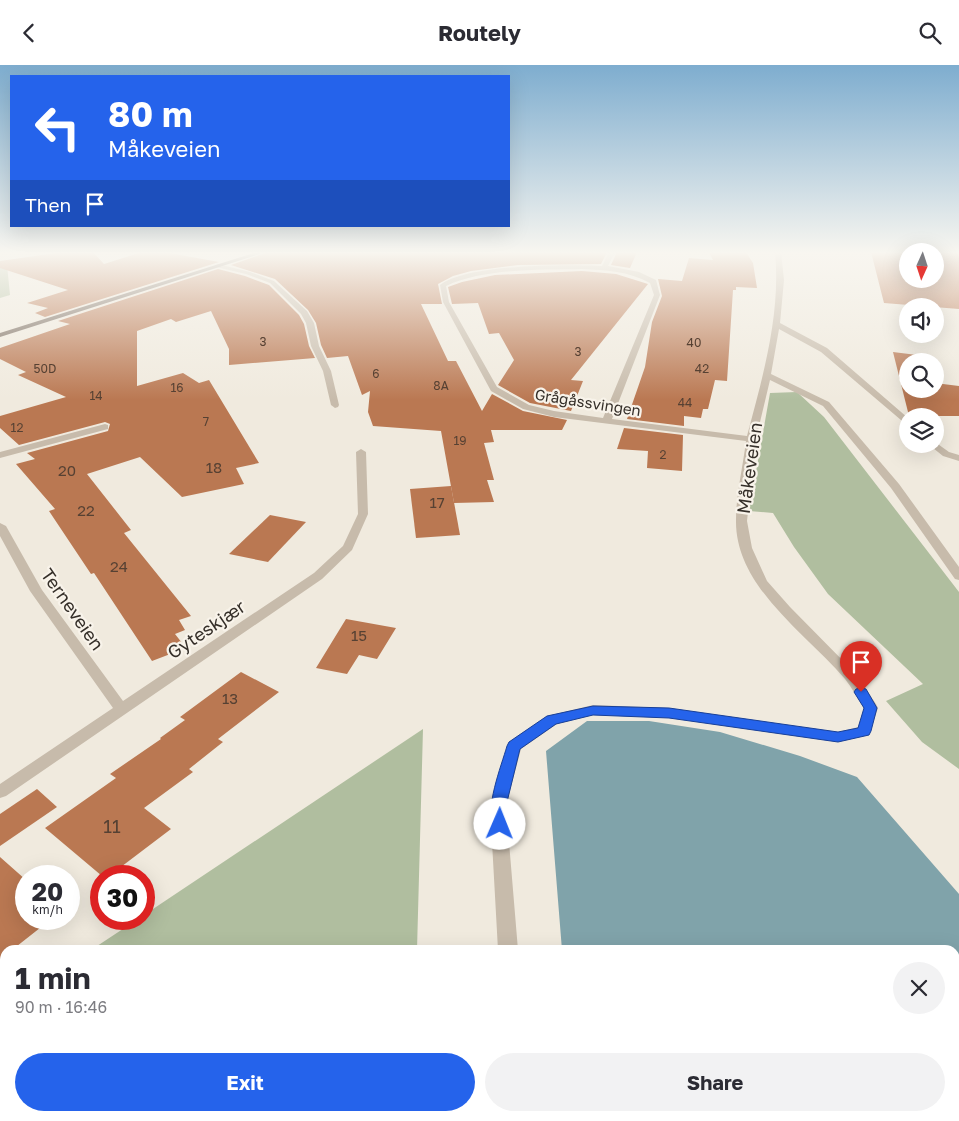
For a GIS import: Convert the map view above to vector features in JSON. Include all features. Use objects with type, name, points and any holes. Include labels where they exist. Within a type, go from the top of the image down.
[{"type":"main road","points":[[0,335],[107,301]]},
{"type":"street","points":[[292,301],[304,313],[310,323],[314,346],[327,371],[335,405]]},
{"type":"street","name":"Grågåssvingen","points":[[446,301],[494,389],[526,407],[554,414],[751,439]]},
{"type":"street","points":[[607,420],[653,301]]},
{"type":"street","name":"Måkeveien","points":[[508,945],[498,806],[514,746],[552,720],[593,710],[660,713],[838,737],[864,731],[871,708],[851,677],[785,610],[761,582],[746,548],[741,521],[751,439],[767,375],[779,301]]},
{"type":"street","points":[[776,324],[824,351],[855,375],[899,415]]},
{"type":"street","points":[[767,375],[810,394],[833,411],[895,486],[959,576]]},
{"type":"street","points":[[0,455],[106,427]]},
{"type":"street","points":[[944,452],[959,458]]},
{"type":"street","name":"Gyteskjær","points":[[0,792],[318,576],[348,548],[363,514],[361,453]]},
{"type":"street","name":"Terneveien","points":[[0,526],[36,591],[121,709]]},
{"type":"green space","points":[[797,392],[824,417],[959,592],[959,769],[922,742],[886,701],[923,684],[828,594],[794,547],[773,513],[749,511],[770,393]]},
{"type":"green space","points":[[423,729],[417,945],[99,945],[121,930],[155,930],[155,908]]},
{"type":"water","points":[[587,721],[649,721],[720,732],[800,756],[857,777],[959,894],[959,945],[562,945],[546,751]]},
{"type":"building","points":[[32,301],[95,301],[45,317],[35,313],[48,308],[27,303]]},
{"type":"building","points":[[119,301],[285,301],[299,315],[304,324],[309,346],[315,358],[229,365],[229,349],[211,311],[176,322],[171,319],[137,331],[137,386],[183,373],[199,383],[209,380],[259,463],[236,468],[244,484],[182,497],[140,457],[87,474],[131,530],[124,533],[191,616],[179,620],[185,630],[175,634],[186,648],[152,661],[94,573],[91,574],[49,511],[55,509],[16,464],[35,459],[27,453],[108,431],[110,424],[105,422],[19,445],[0,428],[0,416],[66,397],[18,375],[26,372],[0,359],[0,348],[70,324],[58,321]]},
{"type":"building","points":[[299,301],[441,301],[442,304],[421,304],[448,361],[456,361],[482,411],[492,394],[523,411],[567,420],[562,430],[491,430],[494,442],[484,443],[494,480],[487,480],[494,502],[454,503],[441,431],[373,426],[368,412],[370,391],[362,395],[348,356],[327,358],[321,345],[316,323],[308,310]]},
{"type":"building","points":[[451,301],[634,301],[571,380],[583,381],[571,411],[530,403],[498,385],[514,360],[499,333],[489,334],[478,303],[452,304]]},
{"type":"building","points":[[660,301],[732,301],[727,381],[715,380],[708,409],[703,409],[701,418],[684,416],[684,426],[627,419],[645,367],[652,322]]},
{"type":"building","points":[[884,301],[899,301],[899,304],[884,303]]},
{"type":"building","points":[[944,301],[959,301],[959,309],[944,308]]},
{"type":"building","points":[[893,352],[901,353],[899,353],[899,376]]},
{"type":"building","points":[[944,384],[959,386],[959,416],[944,416],[944,408],[907,408],[904,398],[944,398]]},
{"type":"building","points":[[624,428],[683,435],[682,471],[647,468],[648,451],[617,449]]},
{"type":"building","points":[[451,486],[460,535],[416,538],[410,489]]},
{"type":"building","points":[[270,515],[306,522],[268,562],[229,554]]},
{"type":"building","points":[[346,619],[396,628],[377,659],[359,655],[347,674],[316,668]]},
{"type":"building","points":[[241,672],[279,692],[218,739],[223,742],[189,769],[193,772],[144,808],[171,829],[124,865],[90,866],[45,828],[116,778],[110,774],[185,720],[180,717]]},
{"type":"building","points":[[37,789],[57,807],[0,846],[0,814]]},
{"type":"building","points":[[0,857],[15,870],[15,930],[37,930],[18,945],[0,945]]},
{"type":"route","points":[[500,824],[498,806],[514,746],[552,720],[593,710],[669,713],[838,737],[864,731],[871,708],[861,692]]}]
